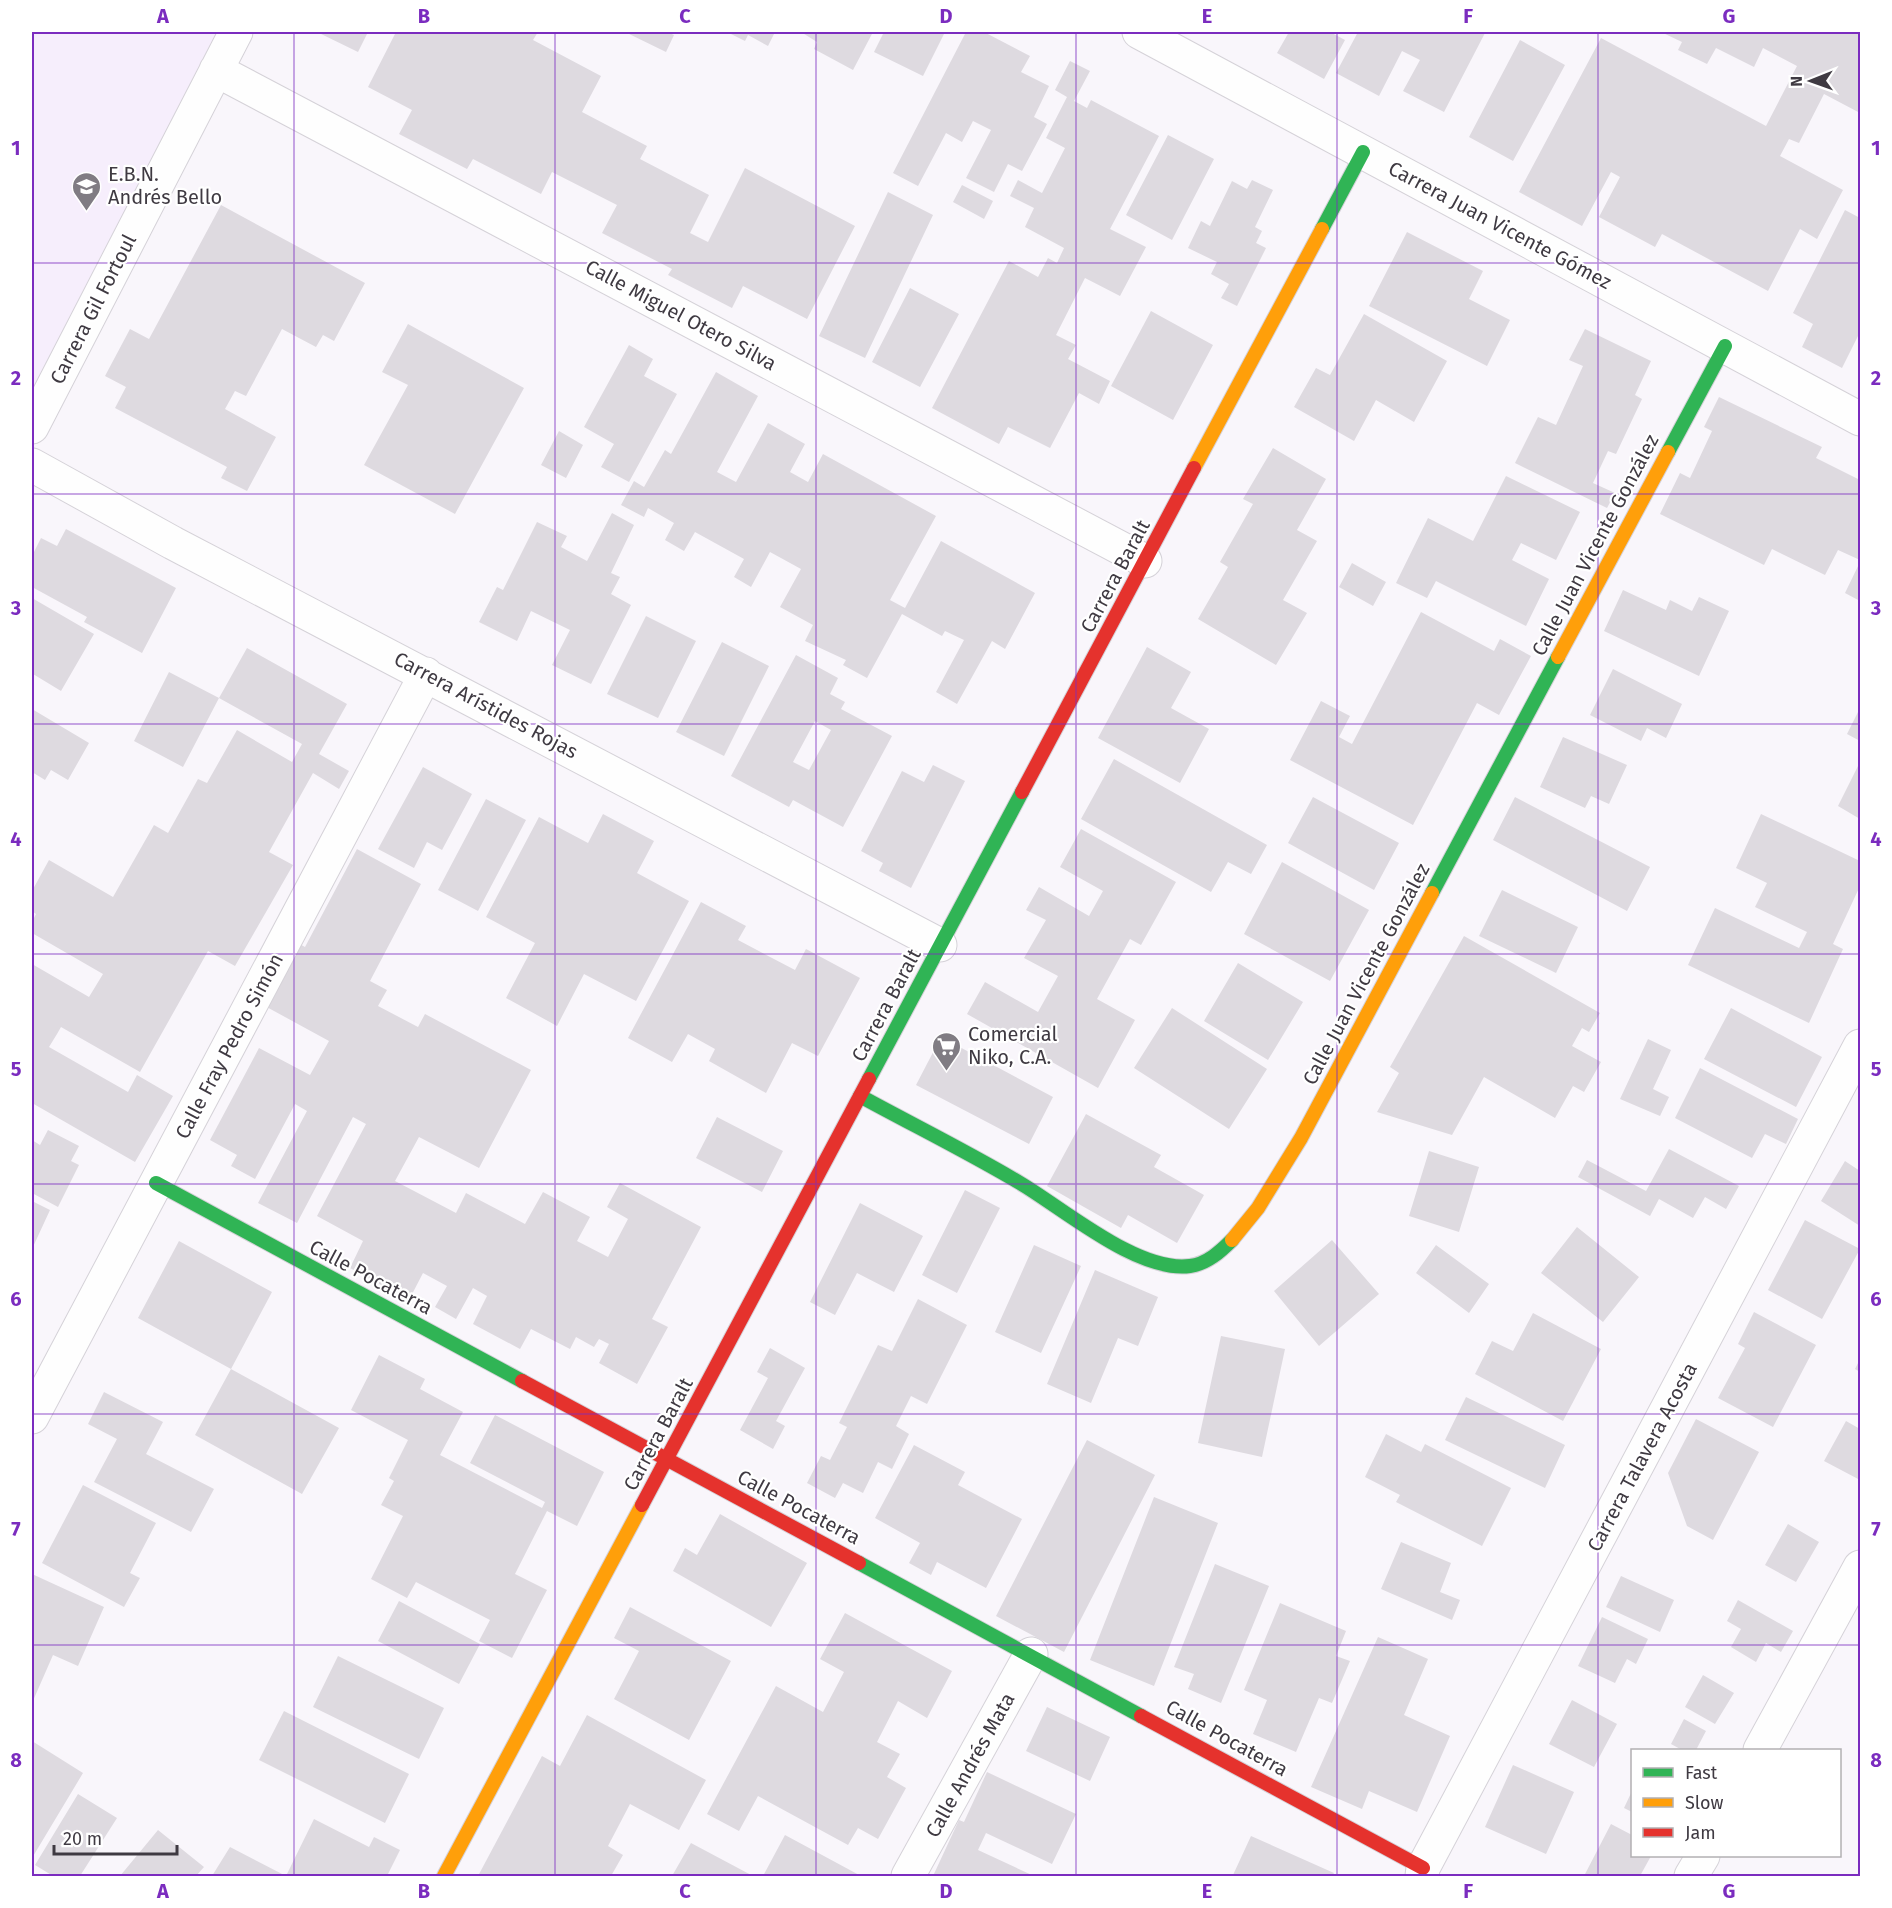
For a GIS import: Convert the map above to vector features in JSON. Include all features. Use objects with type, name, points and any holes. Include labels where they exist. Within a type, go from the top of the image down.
[{"type":"street","name":"Carrera Gil Fortoul","points":[[32,427],[236,32]]},
{"type":"street","name":"Carrera Juan Vicente Gómez","points":[[1139,32],[1860,419]]},
{"type":"street","name":"Calle Miguel Otero Silva","points":[[216,70],[1145,561]]},
{"type":"street","name":"Carrera Baralt","points":[[444,1876],[1363,152]]},
{"type":"street","name":"Calle Juan Vicente González","points":[[860,1096],[1020,1183],[1126,1251],[1152,1261],[1190,1266],[1220,1252],[1258,1208],[1301,1138],[1725,345]]},
{"type":"street","name":"Carrera Arístides Rojas","points":[[32,465],[173,543],[940,945]]},
{"type":"street","name":"Calle Fray Pedro Simón","points":[[32,1417],[426,674]]},
{"type":"street","name":"Carrera Talavera Acosta","points":[[1423,1872],[1860,1046]]},
{"type":"street","name":"Calle Pocaterra","points":[[156,1183],[1031,1654],[1423,1872]]},
{"type":"street","points":[[1761,1749],[1860,1567]]},
{"type":"street","name":"Calle Andrés Mata","points":[[908,1876],[1031,1654]]},
{"type":"street","points":[[1691,1876],[1702,1857]]},
{"type":"shaded area","name":"E.B.N. Andrés Bello","points":[[32,32],[236,32],[32,427]]},
{"type":"building","points":[[317,32],[368,32],[358,52]]},
{"type":"building","points":[[396,32],[538,32],[533,40],[601,76],[582,112],[647,146],[640,159],[709,195],[690,233],[708,242],[745,168],[855,226],[807,319],[743,286],[732,308],[668,275],[672,269],[602,233],[617,205],[552,172],[541,194],[473,159],[467,169],[399,134],[412,110],[368,87]]},
{"type":"building","points":[[625,32],[667,32],[674,35],[666,52]]},
{"type":"building","points":[[727,32],[775,32],[768,46],[748,35],[745,41]]},
{"type":"building","points":[[801,32],[873,32],[853,70],[814,49],[817,42]]},
{"type":"building","points":[[884,32],[945,32],[923,76],[874,52]]},
{"type":"building","points":[[966,32],[984,32],[1030,56],[1021,72],[1049,86],[1034,117],[1047,124],[1022,171],[1008,164],[994,192],[966,178],[991,130],[973,121],[962,142],[946,133],[918,186],[893,173]]},
{"type":"building","points":[[1289,32],[1330,32],[1345,40],[1324,79],[1277,53]]},
{"type":"building","points":[[1358,32],[1485,33],[1444,112],[1403,91],[1420,60],[1402,51],[1379,96],[1336,73]]},
{"type":"building","points":[[1661,32],[1860,32],[1860,113],[1824,94],[1799,143],[1789,139],[1780,156],[1843,190],[1817,239],[1800,229],[1768,291],[1662,234],[1655,247],[1599,217],[1620,177],[1611,172],[1582,226],[1519,192],[1601,38],[1766,126],[1797,66],[1763,48],[1754,67],[1716,48],[1707,64],[1678,50],[1682,42]]},
{"type":"building","points":[[1520,40],[1565,65],[1513,161],[1469,137]]},
{"type":"building","points":[[1070,61],[1090,71],[1074,101],[1087,108],[1091,100],[1159,136],[1110,229],[1146,247],[1120,296],[1085,278],[1056,335],[1076,345],[1068,359],[1110,381],[1099,404],[1079,393],[1050,448],[1008,427],[999,444],[932,408],[1009,261],[1038,277],[1048,258],[1057,263],[1064,248],[1025,227],[1034,208],[1010,196],[1018,180],[1042,193],[1065,148],[1046,138],[1067,97],[1055,90]]},
{"type":"building","points":[[1168,135],[1214,159],[1172,240],[1126,215]]},
{"type":"building","points":[[1252,180],[1273,190],[1255,227],[1262,231],[1256,243],[1266,248],[1237,306],[1221,298],[1229,284],[1211,274],[1217,262],[1188,248],[1201,221],[1210,226],[1232,181],[1247,189]]},
{"type":"building","points":[[962,185],[993,201],[984,219],[953,202]]},
{"type":"building","points":[[888,192],[933,215],[865,358],[819,336]]},
{"type":"building","points":[[221,205],[365,283],[334,341],[323,335],[316,347],[282,329],[246,396],[235,391],[225,409],[276,437],[247,491],[221,478],[227,467],[115,408],[126,387],[105,376],[130,329],[149,339]]},
{"type":"building","points":[[1845,210],[1860,218],[1860,332],[1842,368],[1802,347],[1813,324],[1793,313]]},
{"type":"building","points":[[1407,232],[1483,271],[1469,299],[1510,320],[1487,366],[1369,306]]},
{"type":"building","points":[[910,288],[959,314],[920,387],[872,362]]},
{"type":"building","points":[[1151,311],[1213,345],[1173,420],[1111,386]]},
{"type":"building","points":[[1364,314],[1447,361],[1414,422],[1376,400],[1354,441],[1294,407],[1316,368],[1330,375]]},
{"type":"building","points":[[408,324],[524,388],[455,514],[364,465],[408,385],[382,372]]},
{"type":"building","points":[[1585,329],[1651,361],[1635,395],[1642,399],[1616,454],[1608,451],[1593,483],[1615,493],[1607,508],[1515,463],[1538,417],[1556,425],[1583,366],[1569,360]]},
{"type":"building","points":[[629,345],[653,359],[644,376],[677,394],[629,482],[601,467],[614,444],[584,427]]},
{"type":"building","points":[[716,372],[758,396],[717,472],[736,482],[768,423],[805,444],[790,472],[808,482],[823,454],[936,516],[890,600],[905,608],[941,541],[1035,593],[1005,649],[992,641],[957,704],[936,692],[964,640],[945,631],[942,636],[902,614],[867,678],[843,665],[846,660],[805,641],[813,625],[780,607],[801,569],[770,552],[751,587],[734,577],[744,559],[695,532],[684,551],[665,540],[674,523],[648,508],[644,517],[621,505],[634,481],[644,487],[665,450],[671,454]]},
{"type":"building","points":[[1719,397],[1822,447],[1816,458],[1860,480],[1860,560],[1838,550],[1825,575],[1772,549],[1764,565],[1660,514],[1680,473],[1690,478],[1712,431],[1704,427]]},
{"type":"building","points":[[559,431],[583,445],[566,478],[541,465]]},
{"type":"building","points":[[1273,448],[1326,479],[1297,530],[1317,541],[1283,600],[1307,613],[1276,665],[1198,619],[1228,567],[1220,562],[1253,504],[1243,499]]},
{"type":"building","points":[[1506,476],[1580,512],[1556,560],[1521,543],[1512,560],[1549,579],[1526,626],[1436,581],[1427,598],[1396,583],[1428,518],[1473,541]]},
{"type":"building","points":[[612,513],[634,525],[611,573],[620,577],[611,594],[631,605],[591,684],[552,665],[570,630],[531,611],[517,641],[479,622],[497,587],[503,590],[537,522],[567,536],[561,547],[587,561]]},
{"type":"building","points":[[66,529],[176,588],[142,653],[84,622],[87,617],[32,587],[32,556],[41,538],[57,546]]},
{"type":"building","points":[[1860,562],[1860,601],[1845,593]]},
{"type":"building","points":[[1352,563],[1386,582],[1373,606],[1339,587]]},
{"type":"building","points":[[1623,590],[1666,610],[1670,600],[1692,611],[1699,597],[1729,611],[1699,676],[1604,631]]},
{"type":"building","points":[[32,598],[94,634],[61,691],[33,674],[32,677]]},
{"type":"building","points":[[1421,612],[1494,651],[1500,639],[1531,656],[1499,715],[1477,703],[1413,825],[1290,760],[1321,701],[1350,716],[1339,737],[1352,744]]},
{"type":"building","points":[[646,616],[696,641],[658,718],[607,694]]},
{"type":"building","points":[[722,642],[769,666],[724,756],[676,732]]},
{"type":"building","points":[[1147,647],[1191,672],[1171,708],[1209,729],[1180,783],[1098,738]]},
{"type":"building","points":[[247,648],[347,704],[319,754],[349,771],[339,789],[313,773],[269,852],[293,865],[235,966],[208,951],[140,1072],[61,1027],[49,1047],[128,1092],[137,1075],[173,1096],[135,1162],[32,1103],[32,964],[89,997],[103,974],[32,933],[32,922],[36,914],[32,911],[32,891],[49,860],[113,897],[154,825],[168,833],[198,779],[207,783],[237,730],[292,762],[302,744],[219,698]]},
{"type":"building","points":[[796,655],[838,678],[830,694],[845,702],[841,709],[892,736],[843,827],[793,800],[789,807],[731,776]],"holes":[[[815,721],[831,730],[809,770],[793,762]]]},
{"type":"building","points":[[1613,669],[1682,704],[1666,738],[1647,728],[1641,741],[1590,715]]},
{"type":"building","points":[[169,672],[219,698],[183,767],[134,741]]},
{"type":"building","points":[[1860,708],[1860,741],[1847,734]]},
{"type":"building","points":[[32,709],[89,743],[68,780],[51,770],[45,780],[32,772]]},
{"type":"building","points":[[1563,737],[1627,765],[1609,804],[1591,796],[1585,808],[1540,787]]},
{"type":"building","points":[[1114,759],[1267,845],[1251,874],[1228,862],[1211,892],[1081,819]]},
{"type":"building","points":[[1860,762],[1860,819],[1838,806]]},
{"type":"building","points":[[933,765],[965,781],[911,888],[879,871],[883,863],[861,851],[902,771],[924,782]]},
{"type":"building","points":[[423,767],[472,794],[442,850],[427,842],[414,868],[378,849]]},
{"type":"building","points":[[1313,797],[1399,843],[1374,890],[1288,843]]},
{"type":"building","points":[[1515,797],[1650,867],[1627,911],[1493,840]]},
{"type":"building","points":[[486,799],[526,820],[478,911],[438,890]]},
{"type":"building","points":[[603,814],[654,841],[637,873],[689,901],[636,1001],[584,974],[557,1026],[506,998],[535,943],[486,917],[539,817],[588,843]]},
{"type":"building","points":[[1761,814],[1860,861],[1860,886],[1833,944],[1843,949],[1809,1023],[1688,965],[1715,908],[1799,948],[1807,932],[1755,907],[1767,883],[1736,868]]},
{"type":"building","points":[[1081,829],[1176,882],[1141,945],[1130,939],[1097,999],[1135,1020],[1098,1088],[967,1014],[985,982],[1038,1012],[1058,976],[1024,958],[1046,920],[1026,910],[1039,887],[1089,916],[1103,891],[1060,867]]},
{"type":"building","points":[[357,849],[421,884],[370,981],[387,990],[378,1006],[418,1027],[425,1014],[531,1070],[479,1168],[419,1137],[395,1181],[456,1213],[466,1193],[525,1224],[543,1192],[590,1217],[577,1241],[608,1257],[628,1219],[607,1207],[620,1183],[701,1227],[652,1319],[668,1327],[637,1384],[599,1363],[609,1344],[599,1339],[594,1347],[576,1337],[570,1349],[531,1329],[520,1349],[473,1324],[487,1296],[473,1288],[456,1319],[435,1307],[447,1286],[423,1273],[409,1300],[350,1268],[363,1241],[317,1216],[366,1124],[353,1117],[297,1223],[258,1203],[307,1111],[295,1104],[255,1179],[231,1166],[237,1155],[210,1140],[259,1048],[310,1075],[329,1041],[263,1005],[296,942],[305,947]]},
{"type":"building","points":[[1282,862],[1369,910],[1330,981],[1244,934]]},
{"type":"building","points":[[1502,890],[1578,927],[1556,973],[1479,936]]},
{"type":"building","points":[[701,902],[746,926],[738,940],[795,970],[806,949],[860,978],[818,1056],[792,1043],[766,1093],[709,1061],[715,1049],[688,1034],[672,1062],[628,1038]]},
{"type":"building","points":[[1464,936],[1600,1013],[1589,1032],[1582,1028],[1572,1046],[1601,1062],[1584,1092],[1573,1086],[1555,1118],[1484,1077],[1452,1135],[1377,1112],[1399,1073],[1390,1067]]},
{"type":"building","points":[[1238,963],[1303,1002],[1268,1060],[1204,1021]]},
{"type":"building","points":[[1172,1008],[1267,1069],[1229,1129],[1134,1068]]},
{"type":"building","points":[[1731,1008],[1822,1057],[1796,1107],[1704,1059]]},
{"type":"building","points":[[941,1037],[1053,1097],[1029,1144],[916,1085]]},
{"type":"building","points":[[1648,1039],[1671,1050],[1653,1089],[1669,1097],[1660,1116],[1620,1099]]},
{"type":"building","points":[[1700,1068],[1798,1119],[1786,1144],[1765,1134],[1752,1158],[1675,1118]]},
{"type":"building","points":[[1086,1114],[1161,1155],[1154,1167],[1204,1195],[1177,1243],[1128,1215],[1121,1228],[1047,1186]]},
{"type":"building","points":[[717,1117],[783,1151],[762,1192],[696,1158]]},
{"type":"building","points":[[48,1130],[79,1146],[71,1161],[79,1165],[58,1207],[32,1193],[32,1140],[40,1145]]},
{"type":"building","points":[[1669,1149],[1739,1186],[1726,1209],[1705,1197],[1693,1218],[1659,1199],[1650,1216],[1578,1177],[1587,1160],[1646,1191]]},
{"type":"building","points":[[1429,1151],[1479,1167],[1459,1232],[1409,1216]]},
{"type":"building","points":[[1845,1161],[1860,1171],[1860,1226],[1821,1201]]},
{"type":"building","points":[[965,1190],[1000,1208],[957,1293],[922,1275]]},
{"type":"building","points":[[32,1201],[50,1210],[32,1249]]},
{"type":"building","points":[[860,1203],[923,1236],[894,1292],[857,1273],[835,1315],[810,1302]]},
{"type":"building","points":[[1805,1220],[1860,1249],[1822,1319],[1768,1290]]},
{"type":"building","points":[[1577,1227],[1639,1277],[1603,1322],[1541,1273]]},
{"type":"building","points":[[1332,1240],[1379,1294],[1319,1346],[1274,1291]]},
{"type":"building","points":[[179,1241],[272,1292],[231,1369],[138,1318]]},
{"type":"building","points":[[1034,1245],[1081,1266],[1041,1353],[995,1332]]},
{"type":"building","points":[[1436,1245],[1489,1284],[1469,1313],[1416,1273]]},
{"type":"building","points":[[1095,1270],[1158,1297],[1138,1346],[1118,1338],[1091,1403],[1047,1384]]},
{"type":"building","points":[[918,1299],[967,1325],[927,1404],[911,1396],[896,1426],[909,1434],[892,1469],[878,1462],[863,1493],[843,1483],[835,1498],[807,1483],[821,1456],[830,1460],[847,1427],[839,1423],[878,1345],[892,1351]]},
{"type":"building","points":[[1754,1312],[1816,1345],[1773,1427],[1718,1398],[1745,1348],[1738,1344]]},
{"type":"building","points":[[1533,1313],[1601,1349],[1563,1421],[1475,1374],[1492,1341],[1513,1351]]},
{"type":"building","points":[[1221,1336],[1285,1349],[1262,1457],[1198,1443]]},
{"type":"building","points":[[770,1348],[805,1368],[776,1421],[785,1426],[773,1449],[740,1430],[768,1378],[757,1372]]},
{"type":"building","points":[[379,1355],[425,1379],[420,1389],[463,1412],[440,1455],[542,1508],[545,1502],[470,1463],[495,1415],[604,1472],[577,1526],[547,1511],[515,1574],[547,1590],[512,1658],[479,1641],[490,1620],[416,1582],[407,1598],[371,1579],[403,1516],[381,1505],[394,1481],[389,1478],[408,1440],[351,1410]]},
{"type":"building","points":[[1860,1359],[1860,1372],[1855,1369]]},
{"type":"building","points":[[231,1369],[339,1428],[302,1494],[195,1435]]},
{"type":"building","points":[[104,1392],[163,1422],[146,1454],[214,1489],[191,1532],[94,1482],[117,1439],[88,1424]]},
{"type":"building","points":[[1466,1397],[1565,1445],[1545,1488],[1445,1440]]},
{"type":"building","points":[[1696,1419],[1759,1452],[1713,1540],[1687,1526],[1668,1473]]},
{"type":"building","points":[[1846,1421],[1860,1429],[1860,1480],[1824,1461]]},
{"type":"building","points":[[1386,1434],[1421,1452],[1425,1444],[1511,1488],[1482,1546],[1396,1502],[1400,1495],[1365,1477]]},
{"type":"building","points":[[1087,1440],[1155,1475],[1064,1652],[996,1616]]},
{"type":"building","points":[[914,1445],[965,1472],[958,1485],[1022,1519],[986,1588],[937,1562],[931,1575],[909,1563],[920,1543],[875,1518]]},
{"type":"building","points":[[83,1485],[156,1523],[130,1573],[140,1578],[124,1607],[42,1563]]},
{"type":"building","points":[[1154,1497],[1218,1523],[1154,1686],[1090,1660]]},
{"type":"building","points":[[720,1514],[807,1563],[771,1627],[673,1571],[685,1548],[697,1555]]},
{"type":"building","points":[[1788,1524],[1819,1542],[1796,1582],[1765,1565]]},
{"type":"building","points":[[1401,1542],[1451,1563],[1440,1592],[1460,1600],[1452,1620],[1381,1589]]},
{"type":"building","points":[[1215,1564],[1269,1586],[1221,1703],[1188,1689],[1194,1674],[1174,1667]]},
{"type":"building","points":[[32,1574],[104,1607],[78,1666],[53,1655],[32,1703]]},
{"type":"building","points":[[1621,1576],[1674,1600],[1660,1632],[1606,1607]]},
{"type":"building","points":[[1738,1600],[1793,1631],[1781,1652],[1766,1643],[1756,1662],[1731,1647],[1741,1629],[1727,1621]]},
{"type":"building","points":[[399,1601],[480,1644],[459,1684],[378,1641]]},
{"type":"building","points":[[1280,1603],[1346,1631],[1336,1656],[1350,1661],[1332,1703],[1319,1698],[1296,1752],[1253,1734],[1267,1700],[1244,1690]]},
{"type":"building","points":[[630,1607],[731,1661],[689,1740],[614,1699],[639,1651],[614,1638]]},
{"type":"building","points":[[845,1613],[952,1671],[927,1718],[898,1701],[877,1742],[900,1754],[887,1777],[906,1788],[878,1839],[858,1828],[848,1845],[758,1796],[739,1831],[707,1814],[776,1686],[823,1712],[844,1672],[820,1659]]},
{"type":"building","points":[[1602,1617],[1648,1639],[1636,1664],[1627,1659],[1615,1683],[1578,1666]]},
{"type":"building","points":[[1378,1637],[1428,1659],[1404,1715],[1450,1736],[1417,1812],[1369,1791],[1362,1809],[1311,1787]]},
{"type":"building","points":[[338,1656],[444,1708],[419,1759],[313,1707]]},
{"type":"building","points":[[1703,1675],[1734,1693],[1715,1724],[1685,1707]]},
{"type":"building","points":[[1572,1700],[1617,1724],[1594,1767],[1549,1744]]},
{"type":"building","points":[[1047,1707],[1110,1737],[1090,1781],[1026,1751]]},
{"type":"building","points":[[284,1711],[409,1774],[385,1823],[259,1760]]},
{"type":"building","points":[[587,1715],[706,1780],[679,1830],[630,1804],[608,1846],[623,1855],[611,1876],[478,1876],[542,1756],[560,1766]]},
{"type":"building","points":[[1684,1719],[1706,1731],[1697,1749],[1680,1749],[1671,1744]]},
{"type":"building","points":[[32,1741],[83,1773],[32,1858]]},
{"type":"building","points":[[1513,1765],[1574,1792],[1546,1854],[1485,1827]]},
{"type":"building","points":[[987,1772],[1076,1814],[1052,1864],[986,1833],[978,1850],[1034,1876],[933,1876],[959,1820],[964,1822]]},
{"type":"building","points":[[1631,1793],[1631,1812],[1624,1808]]},
{"type":"building","points":[[78,1794],[117,1818],[80,1876],[53,1876],[35,1865]]},
{"type":"building","points":[[314,1819],[369,1847],[374,1837],[400,1850],[387,1876],[286,1876]]},
{"type":"building","points":[[1611,1824],[1631,1834],[1631,1857],[1650,1857],[1640,1876],[1584,1876]]},
{"type":"building","points":[[158,1830],[204,1867],[196,1876],[120,1876]]},
{"type":"building","points":[[785,1835],[861,1876],[763,1876]]},
{"type":"building","points":[[1251,1836],[1334,1873],[1332,1876],[1233,1875]]},
{"type":"building","points":[[691,1843],[753,1876],[672,1876]]},
{"type":"building","points":[[230,1847],[286,1876],[212,1876]]},
{"type":"traffic: fast","points":[[1322,229],[1363,152]]},
{"type":"traffic: fast","points":[[1668,452],[1725,346]]},
{"type":"traffic: fast","points":[[1432,893],[1558,657]]},
{"type":"traffic: fast","points":[[869,1079],[1022,792]]},
{"type":"traffic: fast","points":[[860,1096],[960,1149],[1038,1194],[1102,1237],[1148,1260],[1170,1266],[1196,1265],[1213,1256],[1232,1240]]},
{"type":"traffic: fast","points":[[156,1183],[522,1381]]},
{"type":"traffic: fast","points":[[859,1563],[1141,1716]]},
{"type":"traffic: slow","points":[[1194,468],[1322,229]]},
{"type":"traffic: slow","points":[[1558,657],[1668,452]]},
{"type":"traffic: slow","points":[[1232,1240],[1258,1208],[1301,1138],[1432,893]]},
{"type":"traffic: slow","points":[[444,1876],[642,1505]]},
{"type":"traffic: jam","points":[[1022,792],[1194,468]]},
{"type":"traffic: jam","points":[[642,1505],[869,1079]]},
{"type":"traffic: jam","points":[[522,1381],[859,1563]]},
{"type":"traffic: jam","points":[[1141,1716],[1423,1868]]},
{"type":"place","name":"E.B.N. Andrés Bello","points":[[87,212]]},
{"type":"place","name":"Comercial Niko, C.A.","points":[[947,1072]]}]
